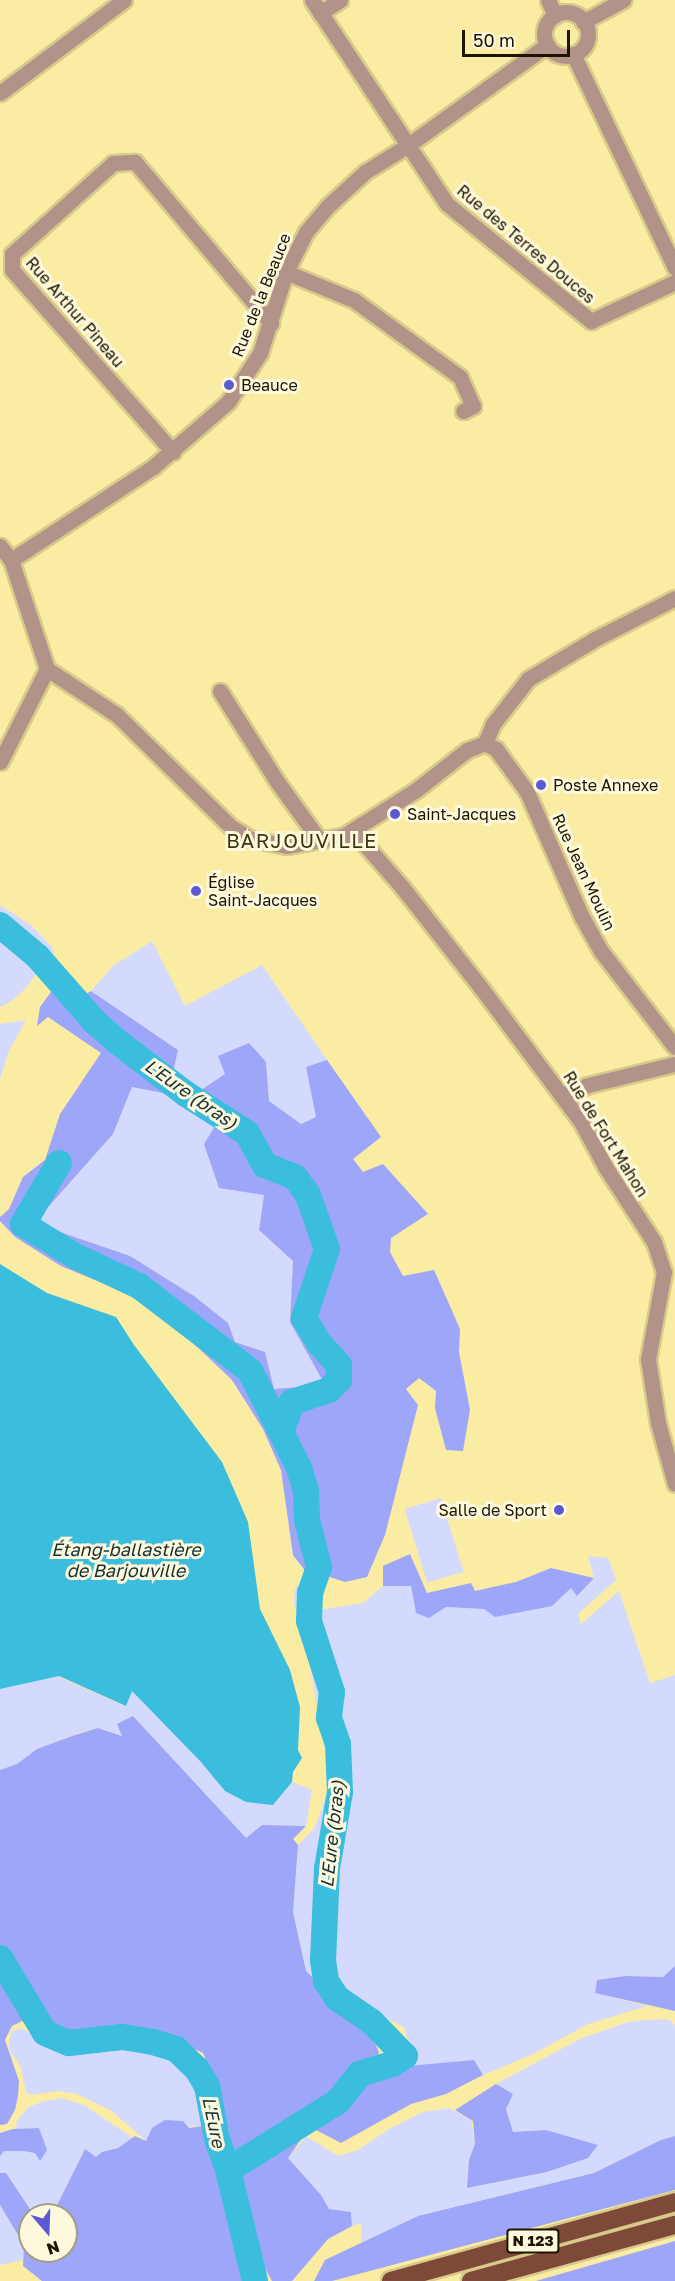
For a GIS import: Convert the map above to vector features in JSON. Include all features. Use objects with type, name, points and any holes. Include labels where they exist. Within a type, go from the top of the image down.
[{"type":"main road","name":"N 123","points":[[391,2281],[675,2202]]},
{"type":"main road","name":"N 123","points":[[471,2281],[675,2225]]},
{"type":"street","points":[[0,93],[124,0]]},
{"type":"street","points":[[340,0],[316,7],[407,146]]},
{"type":"street","points":[[548,0],[555,15]]},
{"type":"street","points":[[583,22],[624,0]]},
{"type":"street","points":[[569,13],[583,22],[587,39],[580,51],[559,55],[547,45],[546,26],[555,15],[569,13]]},
{"type":"street","name":"Rue de la Beauce","points":[[11,560],[173,452],[228,402],[260,353],[286,272],[306,232],[328,206],[365,172],[407,146],[547,45]]},
{"type":"street","points":[[573,54],[675,268]]},
{"type":"street","name":"Rue des Terres Douces","points":[[407,146],[447,204],[591,321],[675,282]]},
{"type":"street","name":"Rue Arthur Pineau","points":[[173,452],[12,270],[12,254],[113,163],[135,162],[271,323]]},
{"type":"street","points":[[286,272],[354,300],[460,377],[473,406],[463,411]]},
{"type":"street","points":[[0,546],[11,560],[47,669],[117,715],[221,818],[251,838],[286,846],[343,836],[416,790],[466,750],[484,742],[493,724],[528,680],[595,639],[675,598]]},
{"type":"street","points":[[0,762],[47,669]]},
{"type":"street","points":[[220,691],[276,780],[320,841]]},
{"type":"street","name":"Rue Jean Moulin","points":[[484,742],[496,749],[527,792],[582,917],[601,951],[675,1047]]},
{"type":"street","name":"Rue de Fort Mahon","points":[[343,836],[361,840],[402,887],[562,1095],[654,1242],[669,1274],[648,1359],[658,1423],[675,1484]]},
{"type":"street","points":[[562,1095],[588,1085],[675,1064]]},
{"type":"shaded area","points":[[0,905],[31,925],[52,947],[54,956],[52,962],[19,927],[0,916]]},
{"type":"shaded area","points":[[0,935],[39,970],[25,989],[9,1003],[0,1007]]},
{"type":"shaded area","points":[[152,941],[185,1006],[262,965],[327,1060],[307,1067],[316,1117],[301,1124],[269,1101],[266,1063],[225,1074],[202,1089],[172,1074],[178,1050],[91,991],[113,966]]},
{"type":"shaded area","points":[[53,989],[71,1002],[91,991],[178,1050],[168,1094],[132,1087],[113,1134],[34,1223],[130,1256],[194,1296],[228,1323],[235,1342],[265,1352],[274,1389],[325,1385],[290,1322],[293,1261],[259,1230],[264,1195],[219,1188],[204,1144],[217,1123],[193,1109],[195,1094],[225,1074],[218,1056],[249,1043],[266,1062],[269,1101],[301,1124],[316,1117],[306,1067],[327,1060],[381,1137],[353,1159],[363,1172],[383,1164],[428,1214],[391,1238],[390,1252],[403,1276],[434,1270],[460,1329],[459,1352],[470,1410],[463,1451],[446,1450],[435,1408],[436,1391],[419,1378],[406,1389],[418,1405],[385,1535],[367,1577],[345,1582],[327,1576],[321,1554],[310,1577],[293,1555],[281,1470],[263,1429],[232,1380],[189,1339],[131,1295],[61,1266],[15,1237],[0,1221],[0,1217],[9,1209],[23,1177],[45,1160],[60,1114],[101,1053],[48,1017],[37,1026],[40,1007]]},
{"type":"shaded area","points":[[26,1020],[9,1051],[0,1079],[0,1024]]},
{"type":"shaded area","points":[[132,1087],[168,1094],[217,1123],[264,1195],[259,1230],[293,1261],[290,1322],[325,1385],[274,1389],[265,1352],[235,1342],[228,1323],[194,1296],[130,1256],[34,1223],[113,1134]]},
{"type":"shaded area","points":[[441,1498],[464,1572],[427,1583],[405,1509]]},
{"type":"shaded area","points":[[410,1554],[427,1593],[471,1583],[475,1591],[516,1582],[551,1568],[594,1578],[577,1596],[571,1588],[552,1606],[495,1617],[484,1609],[446,1607],[429,1618],[416,1613],[411,1586],[383,1586],[383,1566]]},
{"type":"shaded area","points":[[588,1556],[608,1558],[616,1580],[578,1614],[581,1624],[619,1591],[650,1683],[675,1675],[675,1966],[663,1977],[625,1976],[597,1980],[596,1993],[647,2006],[588,2024],[533,2054],[483,2075],[474,2060],[415,2067],[404,2027],[351,2002],[306,1971],[293,1912],[298,1845],[315,1828],[327,1793],[325,1750],[308,1655],[294,1604],[295,1588],[303,1582],[320,1610],[363,1603],[383,1586],[411,1586],[416,1613],[446,1607],[484,1609],[572,1587],[578,1595],[594,1578]]},
{"type":"shaded area","points":[[57,1676],[125,1706],[132,1690],[200,1761],[225,1791],[273,1805],[292,1782],[312,1790],[306,1826],[262,1825],[246,1839],[133,1716],[123,1736],[98,1728],[76,1734],[37,1749],[17,1764],[0,1770],[0,1689]]},
{"type":"shaded area","points":[[133,1716],[246,1838],[262,1825],[306,1826],[293,1839],[298,1845],[293,1912],[306,1971],[368,2028],[379,2052],[374,2069],[474,2060],[483,2075],[446,2094],[411,2104],[341,2143],[316,2130],[302,2138],[288,2158],[321,2195],[329,2209],[351,2212],[352,2226],[328,2239],[292,2281],[272,2281],[258,2256],[256,2232],[245,2206],[230,2155],[229,2132],[218,2088],[203,2053],[165,2035],[131,2029],[111,2034],[71,2037],[52,2028],[0,1947],[0,1770],[17,1764],[37,1749],[98,1728],[122,1736],[117,1724]]},
{"type":"shaded area","points":[[0,1965],[31,2017],[12,2026],[5,2040],[19,2081],[15,2110],[7,2124],[0,2125]]},
{"type":"shaded area","points":[[675,1966],[675,2011],[595,1993],[597,1980],[625,1976],[663,1977]]},
{"type":"shaded area","points":[[670,2020],[675,2025],[675,2136],[661,2140],[594,2173],[418,2216],[361,2243],[361,2223],[352,2226],[351,2212],[329,2209],[321,2195],[288,2158],[306,2136],[338,2156],[358,2150],[389,2129],[423,2112],[449,2108],[471,2120],[475,2144],[469,2160],[467,2188],[547,2172],[588,2158],[597,2145],[546,2130],[513,2132],[506,2109],[513,2094],[496,2084],[580,2039],[628,2022]]},
{"type":"shaded area","points":[[21,2028],[51,2045],[80,2054],[138,2043],[164,2052],[190,2068],[201,2093],[203,2126],[152,2128],[146,2141],[112,2111],[77,2094],[58,2091],[31,2095],[26,2092],[20,2065],[10,2051],[9,2040],[12,2031]]},
{"type":"shaded area","points":[[496,2084],[513,2094],[506,2109],[513,2132],[546,2130],[598,2145],[588,2158],[547,2172],[467,2188],[469,2160],[475,2144],[473,2121],[455,2110]]},
{"type":"shaded area","points":[[62,2098],[84,2105],[133,2138],[118,2148],[102,2152],[96,2157],[84,2150],[58,2203],[26,2203],[6,2173],[0,2173],[0,2155],[4,2151],[23,2151],[35,2153],[40,2160],[39,2128],[16,2129],[17,2120],[29,2107],[44,2101]]},
{"type":"shaded area","points":[[165,2120],[183,2121],[189,2128],[203,2126],[208,2139],[217,2148],[232,2202],[248,2281],[42,2281],[23,2266],[23,2263],[78,2263],[78,2203],[58,2203],[85,2149],[96,2157],[102,2152],[118,2148],[135,2136],[146,2141],[152,2128]]},
{"type":"shaded area","points":[[39,2128],[47,2150],[40,2161],[35,2153],[23,2151],[4,2151],[0,2156],[0,2133],[13,2129]]},
{"type":"shaded area","points":[[675,2136],[675,2190],[332,2281],[314,2281],[325,2260],[418,2216],[594,2173],[661,2140]]},
{"type":"shaded area","points":[[0,2173],[6,2173],[26,2203],[18,2203],[18,2235],[0,2205]]},
{"type":"shaded area","points":[[0,2205],[18,2235],[18,2261],[0,2265]]},
{"type":"shaded area","points":[[675,2241],[675,2281],[536,2281]]},
{"type":"water","name":"Étang-ballastière de Barjouville","points":[[0,1264],[47,1293],[116,1317],[134,1345],[222,1462],[248,1522],[260,1609],[290,1670],[300,1707],[298,1750],[302,1758],[293,1772],[292,1782],[273,1805],[246,1802],[225,1791],[200,1761],[132,1691],[126,1706],[59,1676],[0,1689]]},
{"type":"waterway","name":"L'Eure (bras)","points":[[0,925],[37,956],[95,1022],[119,1043],[186,1094],[247,1133],[265,1165],[295,1177],[308,1195],[327,1249],[304,1318],[319,1343],[339,1365],[339,1380],[329,1390],[292,1402],[281,1432],[299,1468],[306,1491],[307,1520],[319,1567],[310,1593],[309,1621],[332,1692],[329,1718],[338,1744],[340,1792],[327,1869],[323,1960],[326,1981],[337,1998],[372,2022],[405,2056],[392,2064],[360,2074],[337,2102],[228,2170]]},
{"type":"waterway","points":[[59,1163],[23,1224],[75,1256],[139,1286],[250,1371],[281,1432]]},
{"type":"waterway","name":"L'Eure","points":[[0,1958],[45,2033],[69,2043],[122,2037],[153,2042],[176,2049],[197,2069],[207,2086],[217,2139],[228,2170],[255,2281]]},
{"type":"place","name":"Beauce","points":[[229,385]]},
{"type":"place","name":"Poste Annexe","points":[[541,785]]},
{"type":"place","name":"Saint-Jacques","points":[[395,814]]},
{"type":"place","name":"Église Saint-Jacques","points":[[196,891]]},
{"type":"place","name":"Salle de Sport","points":[[559,1510]]},
{"type":"district","name":"BARJOUVILLE","points":[[302,840]]}]
